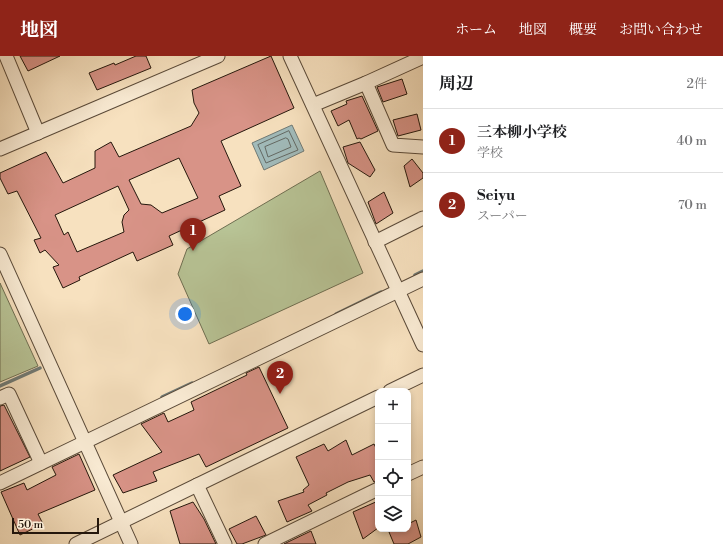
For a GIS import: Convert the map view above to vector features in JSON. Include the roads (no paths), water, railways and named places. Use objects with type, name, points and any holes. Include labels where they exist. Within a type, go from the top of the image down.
[{"type":"street","points":[[0,149],[218,56]]},
{"type":"street","points":[[290,56],[423,345]]},
{"type":"street","points":[[7,57],[38,133]]},
{"type":"street","points":[[313,105],[423,57]]},
{"type":"street","points":[[366,83],[393,145],[423,147]]},
{"type":"street","points":[[375,242],[423,218]]},
{"type":"street","points":[[0,254],[131,544]]},
{"type":"street","points":[[0,483],[423,279]]},
{"type":"street","points":[[396,388],[423,375]]},
{"type":"street","points":[[0,398],[9,394],[41,463]]},
{"type":"street","points":[[76,544],[375,398]]},
{"type":"street","points":[[411,473],[423,467]]},
{"type":"street","points":[[197,485],[225,544]]},
{"type":"street","points":[[265,544],[375,490]]},
{"type":"water","points":[[292,125],[304,151],[264,170],[252,143]]},
{"type":"waterway","points":[[415,275],[423,271]]},
{"type":"waterway","points":[[336,314],[381,292]]},
{"type":"waterway","points":[[0,386],[40,368]]},
{"type":"waterway","points":[[162,397],[192,383]]},
{"type":"place","name":"三本柳小学校","points":[[193,251]]},
{"type":"place","name":"Seiyu","points":[[280,394]]}]
